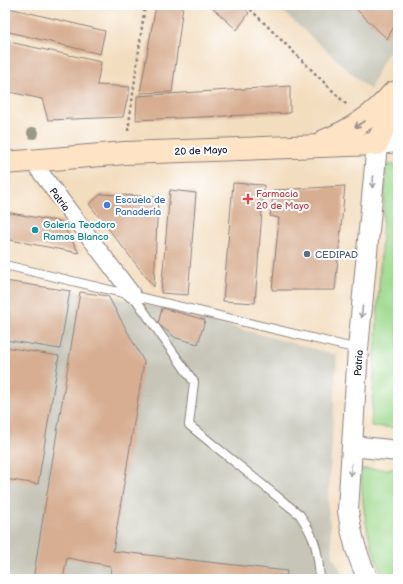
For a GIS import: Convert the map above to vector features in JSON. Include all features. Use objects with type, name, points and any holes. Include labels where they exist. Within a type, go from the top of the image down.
[{"type":"main road","points":[[301,146],[332,138],[364,122],[377,111],[398,87]]},
{"type":"main road","points":[[377,144],[398,96]]},
{"type":"main road","name":"20 de Mayo","points":[[5,163],[125,153],[377,144]]},
{"type":"street","name":"20 de Mayo","points":[[377,144],[398,142]]},
{"type":"street","name":"Patria","points":[[368,579],[355,546],[348,511],[358,349],[377,144]]},
{"type":"street","name":"Patria","points":[[32,161],[132,294]]},
{"type":"street","points":[[352,446],[398,450]]},
{"type":"lane","points":[[5,265],[358,349]]},
{"type":"lane","points":[[132,294],[194,382],[189,425],[300,515],[311,532],[318,550],[320,579]]},
{"type":"path","points":[[125,153],[145,5]]},
{"type":"path","points":[[246,5],[364,122]]},
{"type":"shaded area","points":[[276,5],[398,5],[398,37],[380,66],[370,90]]},
{"type":"shaded area","points":[[5,281],[108,296],[162,308],[337,355],[328,506],[333,557],[346,579],[5,579]]},
{"type":"green space","points":[[386,165],[398,165],[398,428],[371,426]]},
{"type":"green space","points":[[361,469],[398,469],[398,579],[385,579],[374,553],[364,512]]},
{"type":"building","points":[[156,5],[183,5],[172,92],[140,93]]},
{"type":"building","points":[[209,5],[240,5],[249,13],[237,30]]},
{"type":"building","points":[[352,5],[398,5],[398,20],[387,39]]},
{"type":"building","points":[[5,7],[105,31],[100,54],[5,31]]},
{"type":"building","points":[[5,41],[101,62],[97,85],[130,87],[123,117],[48,120],[42,99],[5,91]]},
{"type":"building","points":[[290,86],[290,113],[136,120],[137,96]]},
{"type":"building","points":[[233,183],[264,185],[255,303],[223,301]]},
{"type":"building","name":"CEDIPAD","points":[[345,186],[335,290],[272,290],[279,218],[270,216],[274,190]]},
{"type":"building","points":[[170,190],[196,193],[188,295],[161,293]]},
{"type":"building","points":[[101,194],[158,197],[154,287],[89,204]]},
{"type":"building","name":"Galeria Teodoro Ramos Blanco","points":[[5,212],[61,222],[79,253],[5,239]]},
{"type":"building","points":[[5,281],[70,291],[60,349],[5,340]]},
{"type":"building","points":[[80,292],[108,296],[144,362],[113,551],[287,571],[286,579],[110,579],[111,566],[67,558],[63,579],[33,579]]},
{"type":"building","points":[[162,308],[205,320],[198,344],[176,338],[158,324]]},
{"type":"building","points":[[5,347],[59,356],[38,484],[5,479]]},
{"type":"place","name":"Farmacia 20 de Mayo","points":[[248,199]]},
{"type":"place","name":"Escuela de Panadería","points":[[107,205]]},
{"type":"place","name":"Galeria Teodoro Ramos Blanco","points":[[35,230]]},
{"type":"place","name":"CEDIPAD","points":[[307,254]]}]
